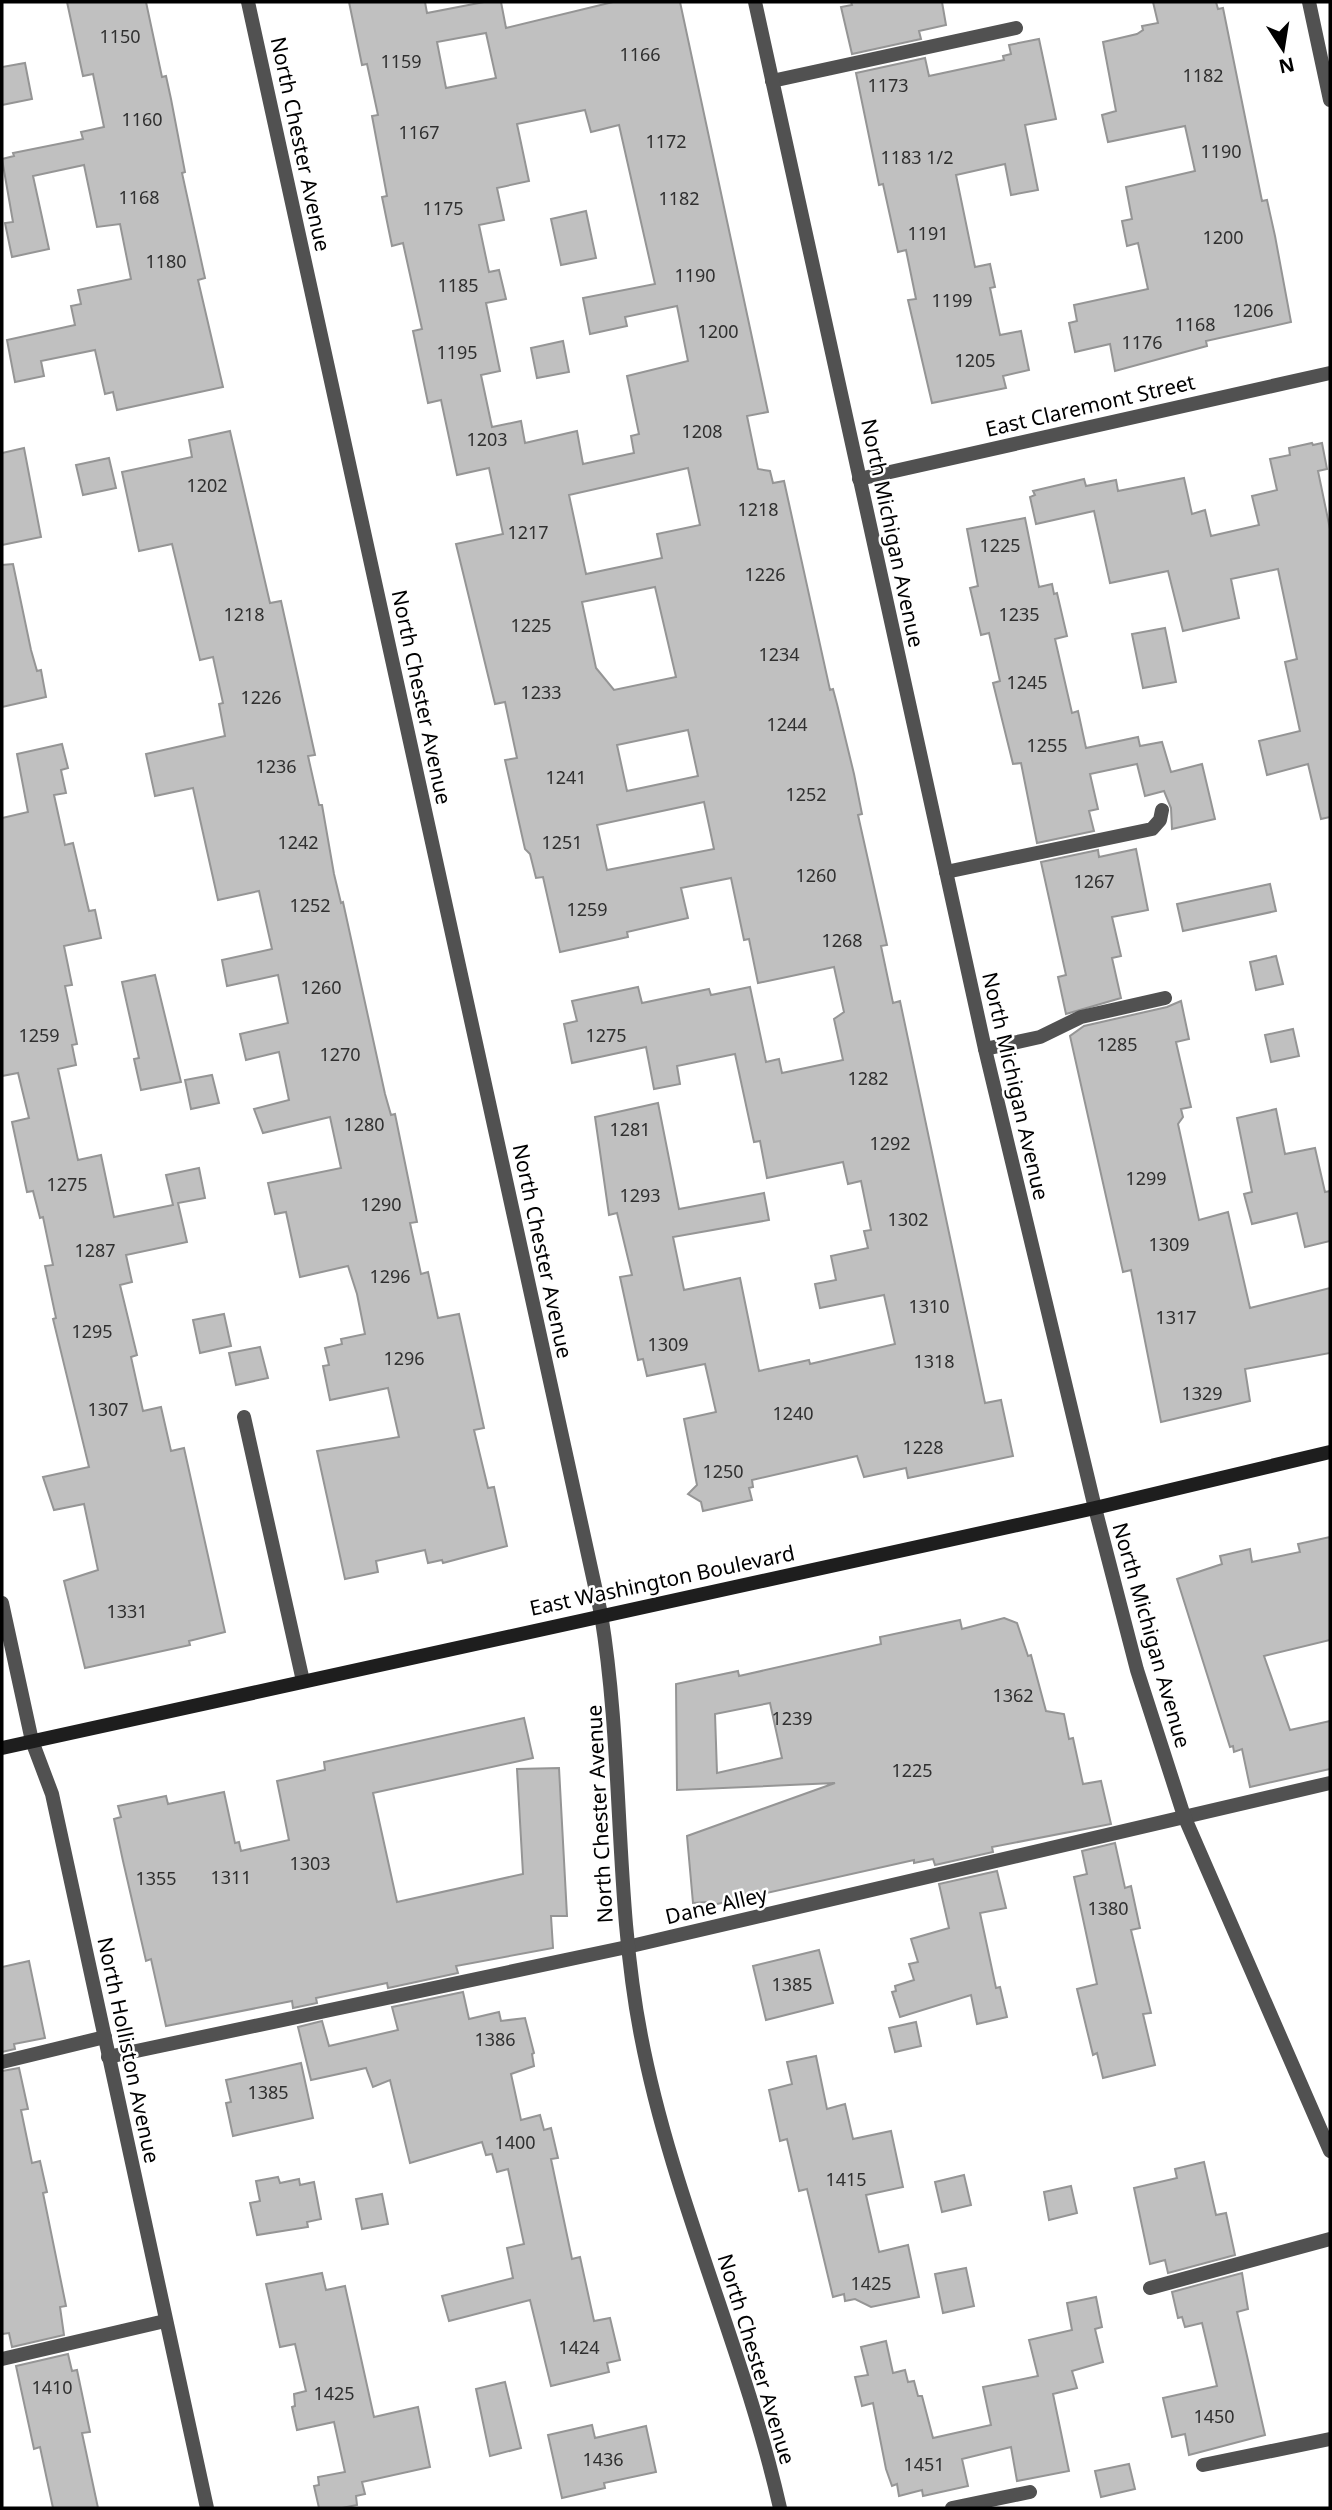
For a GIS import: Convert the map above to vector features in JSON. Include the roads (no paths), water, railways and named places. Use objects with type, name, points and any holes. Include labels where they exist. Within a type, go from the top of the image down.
[{"type":"main road","name":"East Washington Boulevard","points":[[2,1748],[601,1614],[1094,1508],[1330,1452]]},
{"type":"street","name":"North Chester Avenue","points":[[248,2],[601,1614],[613,1690],[627,1947],[641,2036],[661,2123],[750,2399],[780,2508]]},
{"type":"street","name":"North Michigan Avenue","points":[[755,2],[985,1049],[1094,1508],[1137,1670],[1184,1816],[1330,2151]]},
{"type":"street","points":[[1309,2],[1330,100]]},
{"type":"street","points":[[772,80],[1016,28]]},
{"type":"street","name":"East Claremont Street","points":[[859,479],[1330,373]]},
{"type":"street","points":[[946,872],[1152,829],[1160,820],[1162,810]]},
{"type":"street","points":[[985,1049],[1040,1037],[1075,1019],[1165,998]]},
{"type":"street","points":[[244,1417],[303,1681]]},
{"type":"street","name":"North Holliston Avenue","points":[[2,1603],[32,1741],[52,1794],[206,2508]]},
{"type":"street","name":"Dane Alley","points":[[108,2057],[627,1947],[1330,1783]]},
{"type":"street","points":[[2,2062],[105,2037]]},
{"type":"street","points":[[1150,2288],[1330,2239]]},
{"type":"street","points":[[2,2360],[165,2321]]},
{"type":"street","points":[[1203,2465],[1330,2440]]},
{"type":"street","points":[[952,2508],[1030,2493]]}]
